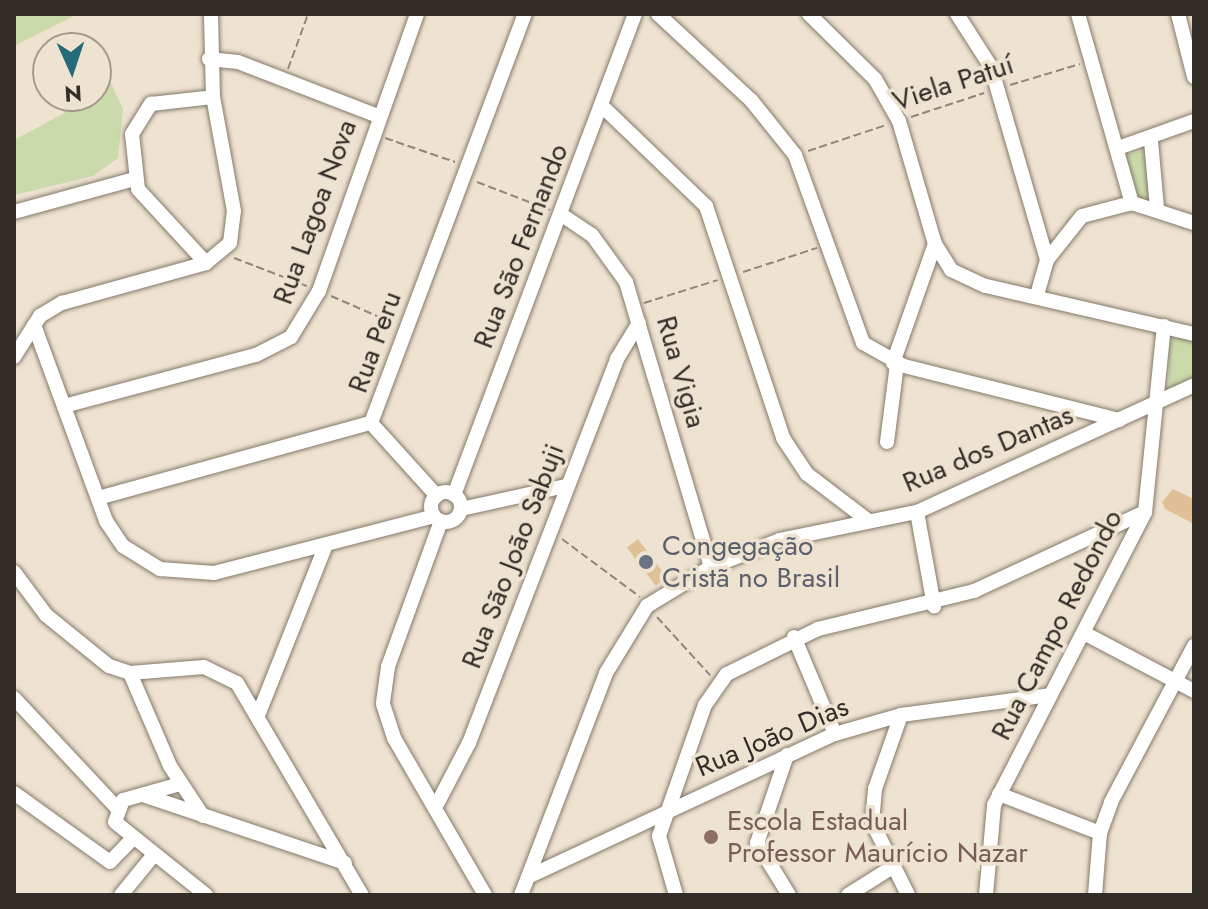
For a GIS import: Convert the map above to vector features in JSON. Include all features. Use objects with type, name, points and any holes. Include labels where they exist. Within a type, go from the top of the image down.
[{"type":"street","points":[[14,357],[34,325],[62,303],[206,263],[230,243],[234,211],[213,97],[209,59],[211,14]]},
{"type":"street","name":"Rua Lagoa Nova","points":[[64,406],[256,355],[291,337],[319,291],[378,116],[417,14]]},
{"type":"street","name":"Rua Peru","points":[[98,498],[371,423],[525,14]]},
{"type":"street","name":"Rua São Fernando","points":[[454,495],[562,215],[635,14]]},
{"type":"street","points":[[658,14],[751,100],[795,155],[828,245],[854,331],[895,363],[1120,420]]},
{"type":"street","points":[[809,14],[875,79],[899,121],[935,244],[961,277],[1194,334]]},
{"type":"street","points":[[957,14],[981,47],[998,89],[1036,232],[1047,260]]},
{"type":"street","points":[[1078,14],[1132,203]]},
{"type":"street","points":[[1178,14],[1194,77]]},
{"type":"street","points":[[209,59],[378,116]]},
{"type":"street","points":[[206,263],[149,205],[135,179],[132,134],[142,109],[213,97]]},
{"type":"street","points":[[601,105],[706,206],[733,275],[783,438],[807,474],[866,519]]},
{"type":"street","points":[[1118,148],[1151,141],[1194,121]]},
{"type":"street","points":[[1151,141],[1157,208]]},
{"type":"street","points":[[14,212],[135,179]]},
{"type":"street","points":[[1037,295],[1047,260],[1066,230],[1108,205],[1132,203],[1157,208],[1194,223]]},
{"type":"street","name":"Rua Vigia","points":[[562,215],[612,258],[635,306],[711,567]]},
{"type":"street","points":[[1036,232],[1066,230]]},
{"type":"street","points":[[887,442],[895,363],[935,244]]},
{"type":"street","name":"Rua São João Sabuji","points":[[435,808],[469,743],[617,359],[639,323]]},
{"type":"street","points":[[34,325],[114,536],[136,557],[190,576],[566,486]]},
{"type":"street","name":"Rua Campo Redondo","points":[[986,895],[987,821],[1145,512],[1159,401],[1164,326]]},
{"type":"street","name":"Rua dos Dantas","points":[[521,895],[606,673],[647,606],[711,567],[780,540],[866,519],[917,512],[1194,385]]},
{"type":"street","points":[[371,423],[437,496],[437,519],[382,692],[387,723],[485,895]]},
{"type":"street","points":[[437,496],[454,495],[461,509]]},
{"type":"street","points":[[917,512],[934,606]]},
{"type":"street","points":[[676,895],[659,848],[667,811],[717,683],[794,637],[934,606],[1145,512]]},
{"type":"street","points":[[259,713],[326,545]]},
{"type":"street","points":[[14,572],[46,615],[94,657],[130,673],[216,669],[259,713],[362,895]]},
{"type":"street","points":[[1084,633],[1194,691]]},
{"type":"street","points":[[794,637],[835,734]]},
{"type":"street","points":[[1095,895],[1100,833],[1194,646]]},
{"type":"street","points":[[130,673],[180,784],[203,816]]},
{"type":"street","name":"Rua João Dias","points":[[530,876],[835,734],[901,715],[1050,695]]},
{"type":"street","points":[[14,698],[117,808],[116,827],[130,841],[206,895]]},
{"type":"street","points":[[901,715],[872,805],[891,868],[908,895]]},
{"type":"street","points":[[787,755],[757,843],[789,895]]},
{"type":"street","points":[[117,808],[143,795],[180,784]]},
{"type":"street","points":[[14,793],[110,862],[130,841]]},
{"type":"street","points":[[999,794],[1100,833]]},
{"type":"street","points":[[143,795],[345,863]]},
{"type":"street","points":[[121,895],[152,857]]},
{"type":"street","points":[[848,895],[891,868]]},
{"type":"path","points":[[283,82],[308,14]]},
{"type":"path","name":"Viela Patuí","points":[[795,155],[1093,61]]},
{"type":"path","points":[[372,134],[466,171],[562,215]]},
{"type":"path","points":[[635,306],[828,245]]},
{"type":"path","points":[[551,531],[647,606],[717,683]]},
{"type":"green space","points":[[14,14],[78,14],[42,32],[32,32],[32,37],[14,46]]},
{"type":"green space","points":[[112,86],[123,109],[118,158],[93,176],[14,195],[14,140],[66,112],[112,112]]},
{"type":"green space","points":[[1148,149],[1154,203],[1135,199],[1126,155]]},
{"type":"green space","points":[[1169,332],[1194,337],[1194,381],[1169,393]]},
{"type":"building","points":[[1173,489],[1194,499],[1194,524],[1165,509],[1162,502]]},
{"type":"building","name":"Congegação Cristã no Brasil","points":[[638,539],[667,577],[656,586],[627,547]]},
{"type":"place","name":"Congegação Cristã no Brasil","points":[[646,562]]},
{"type":"place","name":"Escola Estadual Professor Maurício Nazar","points":[[711,837]]}]
